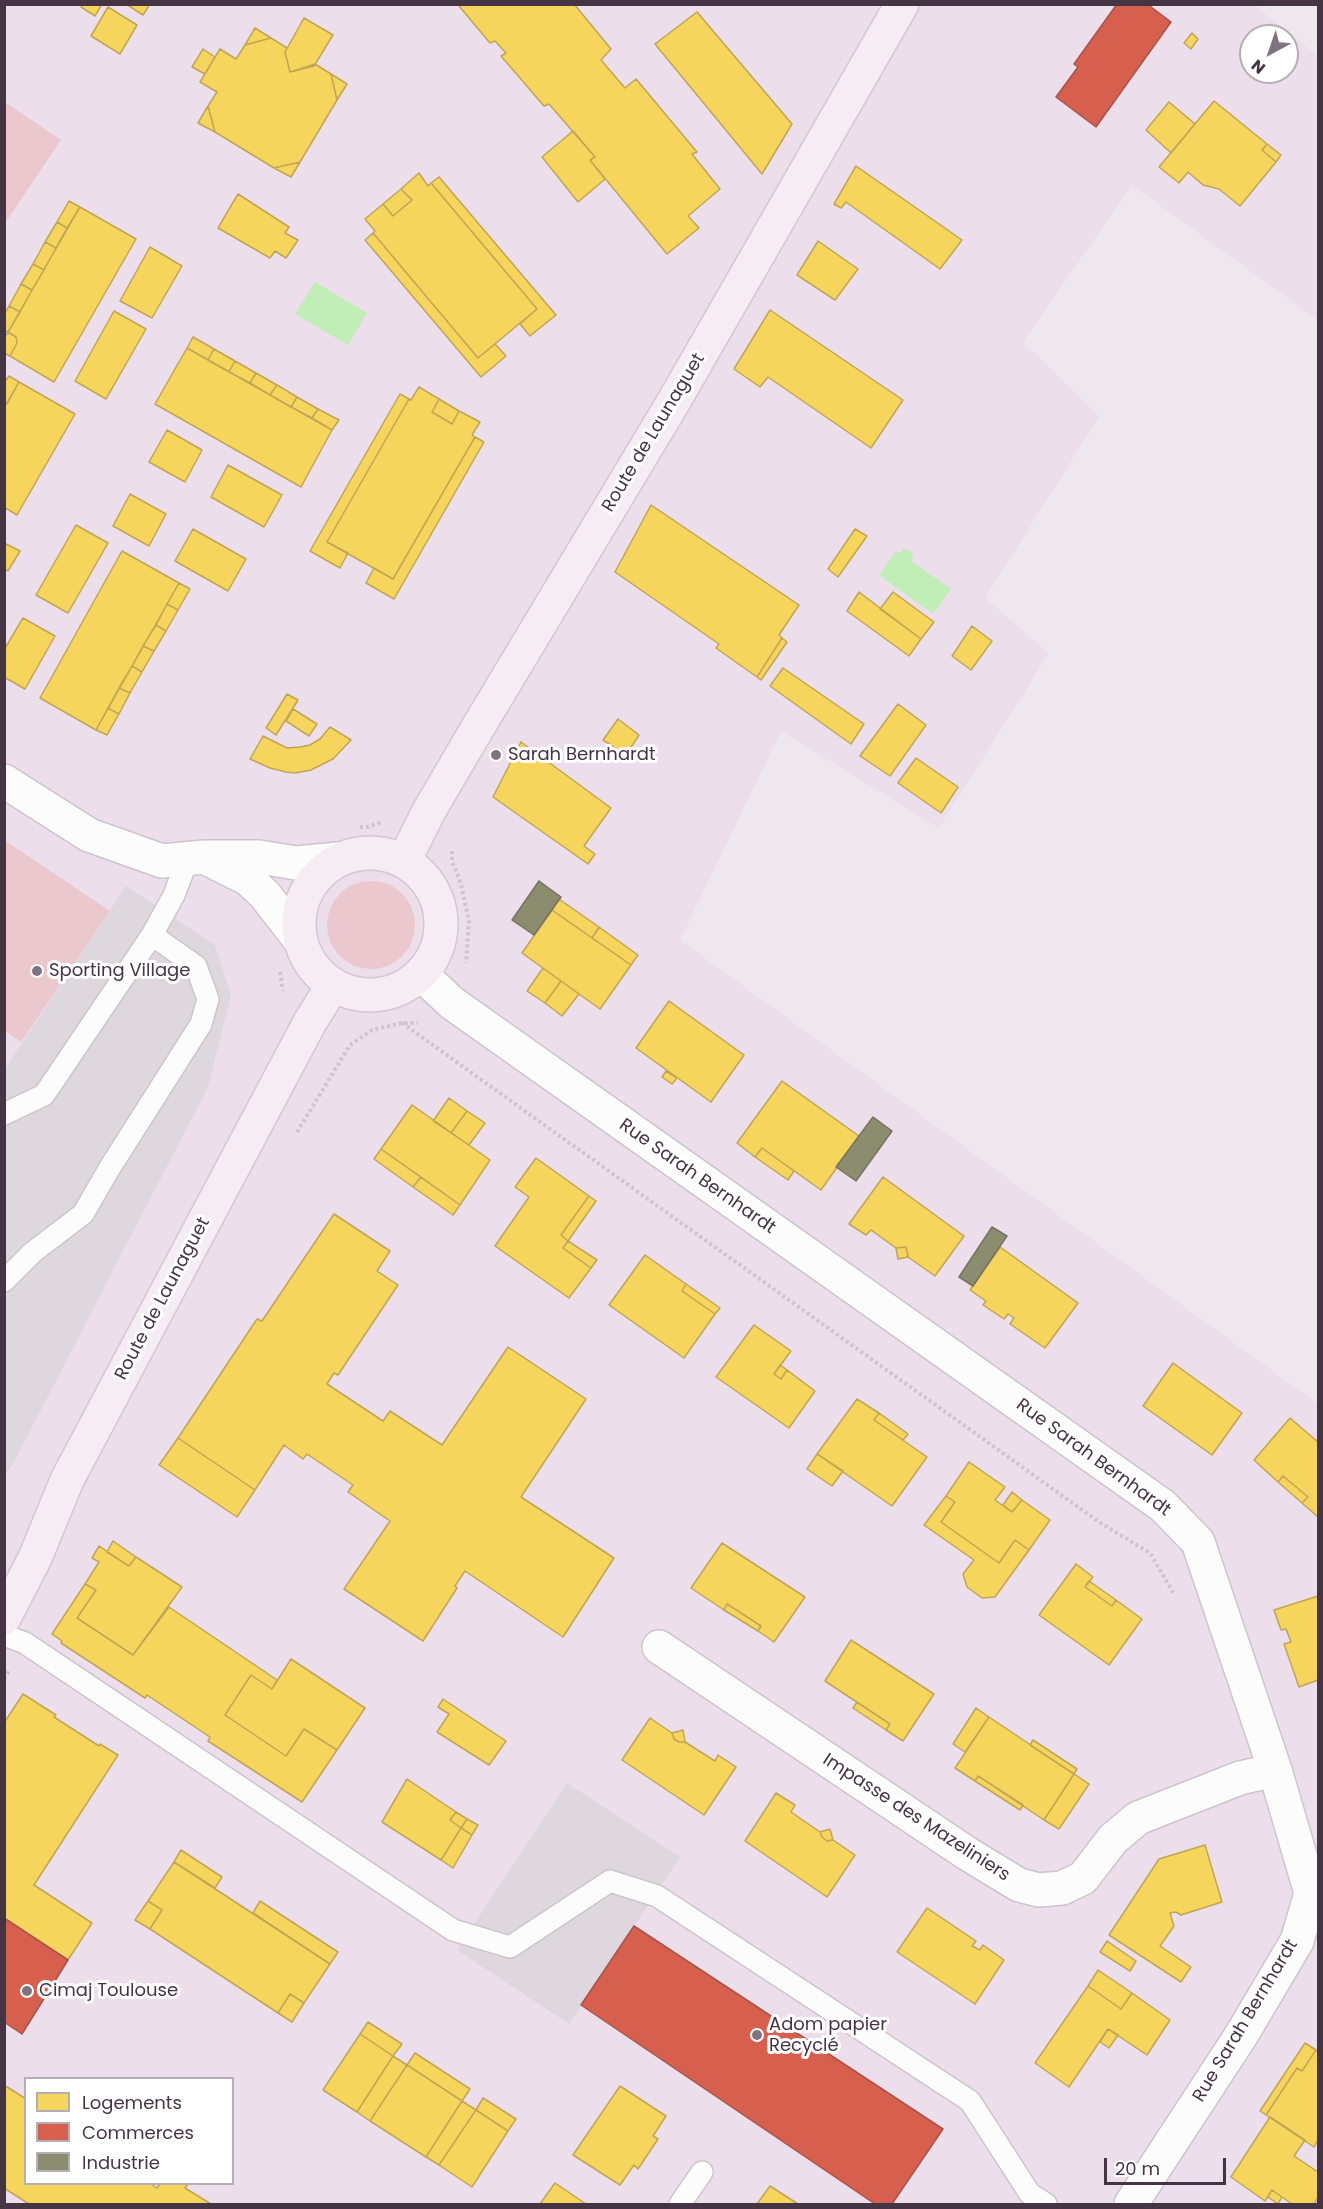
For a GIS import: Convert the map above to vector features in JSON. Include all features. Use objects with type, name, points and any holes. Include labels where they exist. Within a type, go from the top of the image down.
[{"type":"main road","name":"Route de Launaguet","points":[[404,861],[429,811],[674,401],[902,4]]},
{"type":"main road","points":[[378,853],[404,861],[415,868],[428,883],[441,913],[442,927],[438,946],[430,964],[402,988],[378,995],[355,994],[333,985],[312,966],[304,953],[298,927],[302,899],[316,876],[339,859],[351,855],[378,853]]},
{"type":"main road","name":"Route de Launaguet","points":[[4,1618],[35,1558],[67,1480],[310,1022],[333,985]]},
{"type":"street","points":[[4,781],[89,835],[162,861],[196,857],[260,857],[296,862],[339,859]]},
{"type":"street","points":[[196,857],[248,879],[265,895],[300,940]]},
{"type":"street","name":"Rue Sarah Bernhardt","points":[[421,974],[452,1004],[1164,1506],[1198,1542],[1315,1892],[1297,1941],[1242,2034],[1131,2205]]},
{"type":"street","name":"Impasse des Mazeliniers","points":[[659,1647],[968,1854],[1019,1885],[1039,1890],[1062,1888],[1083,1878],[1113,1839],[1138,1818],[1240,1778],[1275,1770]]},
{"type":"lane","points":[[4,1114],[44,1095],[152,935],[196,857]]},
{"type":"lane","points":[[4,1281],[33,1252],[84,1214],[109,1169],[201,1024],[208,999],[196,966],[152,935]]},
{"type":"lane","points":[[4,1635],[25,1643],[453,1930],[510,1947],[610,1881],[657,1896],[970,2101],[1030,2194],[1046,2205]]},
{"type":"lane","points":[[680,2205],[702,2172]]},
{"type":"path","points":[[452,841],[452,861],[461,884],[469,922],[466,972]]},
{"type":"path","points":[[402,1023],[1099,1522],[1150,1553],[1177,1601]]},
{"type":"shaded area","points":[[5,5],[1254,5],[1278,24],[1239,24],[1239,84],[1299,84],[1299,41],[1318,56],[1318,320],[1132,185],[1023,342],[1099,417],[985,598],[1049,653],[939,828],[781,731],[680,940],[1318,1404],[1318,2204],[5,2204]]},
{"type":"shaded area","points":[[5,102],[61,140],[5,223]]},
{"type":"shaded area","points":[[315,282],[367,313],[348,345],[295,314]]},
{"type":"shaded area","points":[[904,548],[914,554],[911,561],[951,589],[933,614],[879,575],[896,551],[900,553]]},
{"type":"shaded area","name":"Sporting Village","points":[[4,840],[110,911],[21,1042],[5,1031]]},
{"type":"shaded area","points":[[371,881],[388,885],[402,894],[411,908],[415,925],[411,942],[402,956],[388,965],[371,969],[354,965],[340,956],[331,942],[327,925],[331,908],[340,894],[354,885]]},
{"type":"shaded area","points":[[126,886],[215,945],[231,995],[208,1087],[13,1464],[5,1475],[5,1069]]},
{"type":"shaded area","points":[[567,1783],[680,1857],[569,2024],[457,1950]]},
{"type":"building: Logements","points":[[82,4],[102,4],[95,16],[81,7]]},
{"type":"building: Logements","points":[[126,4],[150,4],[143,15]]},
{"type":"building: Logements","points":[[462,4],[574,4],[611,49],[601,60],[625,88],[636,79],[697,152],[692,154],[720,189],[688,216],[699,228],[667,254],[590,160],[595,157],[549,104],[544,106],[501,56],[506,53],[495,41],[490,43],[459,6]]},
{"type":"building: Logements","points":[[108,7],[137,25],[120,54],[91,36]]},
{"type":"building: Logements","points":[[697,12],[792,124],[762,174],[655,44]]},
{"type":"building: Logements","points":[[304,18],[333,35],[314,66],[290,72],[285,52]]},
{"type":"building: Logements","points":[[255,28],[271,38],[245,45]]},
{"type":"building: Logements","points":[[1192,33],[1198,39],[1191,49],[1184,43]]},
{"type":"building: Logements","points":[[271,38],[287,48],[285,52],[290,72],[315,64],[331,74],[337,100],[300,162],[274,168],[215,132],[208,106],[217,92],[200,82],[220,49],[236,59],[245,45]]},
{"type":"building: Logements","points":[[203,49],[215,57],[205,74],[192,67]]},
{"type":"building: Logements","points":[[331,74],[347,84],[337,100]]},
{"type":"building: Logements","points":[[1214,101],[1267,144],[1262,150],[1276,162],[1240,206],[1219,189],[1203,185],[1188,172],[1179,183],[1159,167]]},
{"type":"building: Logements","points":[[1169,102],[1195,124],[1171,153],[1146,130]]},
{"type":"building: Logements","points":[[208,106],[215,132],[198,123]]},
{"type":"building: Logements","points":[[573,131],[595,157],[590,160],[605,179],[578,202],[542,157]]},
{"type":"building: Logements","points":[[1267,144],[1281,155],[1276,162],[1262,150]]},
{"type":"building: Logements","points":[[300,162],[291,177],[274,168]]},
{"type":"building: Logements","points":[[856,166],[962,240],[940,269],[846,202],[841,208],[834,204]]},
{"type":"building: Logements","points":[[419,173],[428,186],[431,183],[537,309],[478,358],[373,233],[375,231],[365,219],[383,204],[393,216],[412,200],[401,189]]},
{"type":"building: Logements","points":[[439,177],[556,315],[530,336],[520,324],[537,309],[431,183]]},
{"type":"building: Logements","points":[[401,189],[412,200],[393,216],[383,204]]},
{"type":"building: Logements","points":[[238,194],[289,227],[285,233],[298,240],[286,258],[275,251],[270,258],[218,228]]},
{"type":"building: Logements","points":[[69,201],[80,207],[67,228],[57,222]]},
{"type":"building: Logements","points":[[80,207],[136,239],[54,382],[10,356],[17,343],[16,337],[8,332]]},
{"type":"building: Logements","points":[[57,222],[67,228],[56,248],[45,242]]},
{"type":"building: Logements","points":[[373,233],[478,358],[495,344],[506,356],[481,377],[365,240]]},
{"type":"building: Logements","points":[[818,241],[858,269],[835,300],[797,275]]},
{"type":"building: Logements","points":[[45,242],[56,248],[44,270],[33,264]]},
{"type":"building: Logements","points":[[150,247],[182,266],[152,318],[120,301]]},
{"type":"building: Logements","points":[[33,264],[44,270],[32,290],[21,284]]},
{"type":"building: Logements","points":[[21,284],[32,290],[20,312],[9,306]]},
{"type":"building: Logements","points":[[9,306],[20,312],[8,332],[4,330],[4,315]]},
{"type":"building: Logements","points":[[770,310],[903,400],[871,448],[768,377],[760,387],[734,369]]},
{"type":"building: Logements","points":[[114,311],[146,329],[106,399],[75,381]]},
{"type":"building: Logements","points":[[8,332],[16,337],[17,343],[10,356],[4,353],[4,339]]},
{"type":"building: Logements","points":[[193,337],[214,349],[208,360],[187,348]]},
{"type":"building: Logements","points":[[187,348],[332,430],[301,487],[155,404]]},
{"type":"building: Logements","points":[[214,349],[235,361],[229,372],[208,360]]},
{"type":"building: Logements","points":[[235,361],[256,373],[250,383],[229,372]]},
{"type":"building: Logements","points":[[256,373],[277,385],[270,395],[250,383]]},
{"type":"building: Logements","points":[[9,376],[19,382],[7,404],[4,402],[4,383]]},
{"type":"building: Logements","points":[[19,382],[75,414],[17,515],[4,507],[4,408]]},
{"type":"building: Logements","points":[[277,385],[297,397],[291,407],[270,395]]},
{"type":"building: Logements","points":[[419,387],[439,399],[432,412],[452,424],[459,411],[480,422],[472,435],[475,437],[393,579],[327,542],[409,399],[411,400]]},
{"type":"building: Logements","points":[[400,394],[409,399],[327,542],[348,553],[340,568],[310,551]]},
{"type":"building: Logements","points":[[297,397],[318,409],[312,418],[291,407]]},
{"type":"building: Logements","points":[[439,399],[459,411],[452,424],[432,412]]},
{"type":"building: Logements","points":[[318,409],[339,420],[332,430],[312,418]]},
{"type":"building: Logements","points":[[167,430],[202,450],[185,482],[149,462]]},
{"type":"building: Logements","points":[[475,437],[484,442],[394,599],[366,583],[374,568],[393,579]]},
{"type":"building: Logements","points":[[228,465],[282,495],[264,527],[211,497]]},
{"type":"building: Logements","points":[[130,494],[166,514],[149,546],[113,526]]},
{"type":"building: Logements","points":[[651,505],[799,605],[779,635],[782,638],[757,677],[716,648],[719,644],[615,572]]},
{"type":"building: Logements","points":[[76,525],[108,543],[68,613],[36,595]]},
{"type":"building: Logements","points":[[193,529],[246,559],[228,591],[175,561]]},
{"type":"building: Logements","points":[[855,529],[867,536],[838,577],[828,569]]},
{"type":"building: Logements","points":[[4,543],[20,551],[8,571],[4,568]]},
{"type":"building: Logements","points":[[122,551],[179,583],[96,730],[40,698]]},
{"type":"building: Logements","points":[[179,583],[190,589],[178,610],[167,604]]},
{"type":"building: Logements","points":[[859,592],[921,639],[909,656],[847,611]]},
{"type":"building: Logements","points":[[893,592],[934,622],[921,639],[880,609]]},
{"type":"building: Logements","points":[[167,604],[178,610],[166,631],[156,625]]},
{"type":"building: Logements","points":[[23,618],[55,636],[25,689],[4,677],[4,650]]},
{"type":"building: Logements","points":[[156,625],[166,631],[154,651],[143,646]]},
{"type":"building: Logements","points":[[972,626],[992,641],[971,670],[952,656]]},
{"type":"building: Logements","points":[[782,638],[787,642],[761,680],[757,677]]},
{"type":"building: Logements","points":[[143,646],[154,651],[142,672],[132,666]]},
{"type":"building: Logements","points":[[132,666],[142,672],[130,693],[119,688]]},
{"type":"building: Logements","points":[[783,668],[864,724],[851,744],[770,686]]},
{"type":"building: Logements","points":[[119,688],[130,693],[119,714],[108,708]]},
{"type":"building: Logements","points":[[287,694],[298,700],[276,735],[266,728]]},
{"type":"building: Logements","points":[[898,704],[926,725],[890,776],[860,756]]},
{"type":"building: Logements","points":[[108,708],[119,714],[107,735],[96,730]]},
{"type":"building: Logements","points":[[293,709],[317,724],[309,736],[286,721]]},
{"type":"building: Logements","points":[[618,719],[639,735],[626,755],[603,740]]},
{"type":"building: Logements","points":[[330,727],[351,740],[333,759],[311,770],[286,772],[250,759],[263,736],[287,748],[300,747],[310,745],[320,739]]},
{"type":"building: Logements","points":[[521,742],[611,808],[584,846],[595,854],[588,864],[493,797]]},
{"type":"building: Logements","points":[[916,758],[958,787],[941,813],[898,783]]},
{"type":"building: Logements","points":[[559,899],[599,927],[592,938],[552,910]]},
{"type":"building: Logements","points":[[552,910],[631,965],[600,1009],[522,953]]},
{"type":"building: Logements","points":[[599,927],[638,955],[631,965],[592,938]]},
{"type":"building: Logements","points":[[543,968],[561,981],[545,1003],[527,991]]},
{"type":"building: Logements","points":[[561,981],[579,994],[562,1016],[545,1003]]},
{"type":"building: Logements","points":[[669,1001],[744,1055],[711,1102],[636,1048]]},
{"type":"building: Logements","points":[[666,1071],[677,1078],[672,1084],[662,1077]]},
{"type":"building: Logements","points":[[782,1081],[859,1136],[821,1190],[762,1148],[755,1157],[737,1143]]},
{"type":"building: Logements","points":[[449,1098],[467,1111],[451,1133],[433,1121]]},
{"type":"building: Logements","points":[[412,1105],[490,1160],[460,1205],[381,1149]]},
{"type":"building: Logements","points":[[467,1111],[485,1123],[469,1145],[451,1133]]},
{"type":"building: Logements","points":[[762,1148],[794,1171],[788,1180],[755,1157]]},
{"type":"building: Logements","points":[[381,1149],[421,1177],[413,1187],[374,1159]]},
{"type":"building: Logements","points":[[536,1158],[589,1196],[561,1235],[568,1241],[563,1248],[591,1268],[569,1298],[495,1246],[529,1197],[515,1187]]},
{"type":"building: Logements","points":[[421,1177],[460,1205],[453,1215],[413,1187]]},
{"type":"building: Logements","points":[[883,1177],[964,1236],[935,1276],[908,1257],[906,1247],[896,1248],[871,1230],[866,1235],[849,1224]]},
{"type":"building: Logements","points":[[589,1196],[596,1201],[568,1241],[561,1235]]},
{"type":"building: Logements","points":[[334,1214],[390,1251],[377,1271],[398,1285],[338,1375],[334,1373],[327,1384],[383,1421],[390,1411],[442,1445],[508,1347],[586,1399],[521,1497],[614,1558],[563,1637],[465,1571],[455,1586],[457,1588],[423,1641],[344,1589],[390,1521],[348,1492],[353,1485],[307,1454],[303,1459],[284,1445],[255,1490],[178,1438],[257,1319],[262,1321]]},
{"type":"building: Logements","points":[[568,1241],[597,1260],[591,1268],[563,1248]]},
{"type":"building: Logements","points":[[906,1247],[908,1257],[898,1259],[896,1248]]},
{"type":"building: Logements","points":[[1000,1247],[1078,1303],[1045,1348],[1010,1324],[1014,1318],[1008,1314],[1004,1319],[983,1305],[986,1301],[970,1290]]},
{"type":"building: Logements","points":[[645,1255],[686,1284],[682,1291],[715,1314],[684,1358],[609,1305]]},
{"type":"building: Logements","points":[[686,1284],[720,1308],[715,1314],[682,1291]]},
{"type":"building: Logements","points":[[754,1325],[791,1351],[774,1374],[781,1379],[787,1370],[815,1391],[789,1428],[716,1377]]},
{"type":"building: Logements","points":[[1173,1363],[1242,1413],[1212,1455],[1143,1406]]},
{"type":"building: Logements","points":[[780,1365],[787,1370],[781,1379],[774,1374]]},
{"type":"building: Logements","points":[[857,1399],[879,1413],[874,1420],[927,1457],[892,1506],[817,1454]]},
{"type":"building: Logements","points":[[879,1413],[908,1434],[903,1440],[874,1420]]},
{"type":"building: Logements","points":[[1290,1418],[1318,1442],[1318,1517],[1302,1503],[1308,1497],[1283,1476],[1278,1482],[1254,1460]]},
{"type":"building: Logements","points":[[178,1438],[255,1490],[237,1517],[159,1465]]},
{"type":"building: Logements","points":[[817,1454],[843,1471],[832,1486],[807,1469]]},
{"type":"building: Logements","points":[[969,1462],[1005,1487],[995,1500],[1012,1512],[1022,1500],[1050,1520],[1029,1550],[1015,1540],[999,1563],[941,1522],[955,1502],[946,1496]]},
{"type":"building: Logements","points":[[1283,1476],[1308,1497],[1302,1503],[1278,1482]]},
{"type":"building: Logements","points":[[1012,1492],[1022,1500],[1012,1512],[1003,1505]]},
{"type":"building: Logements","points":[[946,1496],[955,1502],[941,1522],[999,1563],[1015,1540],[1029,1550],[995,1597],[982,1598],[967,1587],[963,1574],[974,1560],[924,1525]]},
{"type":"building: Logements","points":[[113,1541],[136,1557],[129,1566],[107,1552]]},
{"type":"building: Logements","points":[[722,1543],[805,1597],[774,1642],[758,1631],[761,1626],[727,1604],[724,1610],[691,1588]]},
{"type":"building: Logements","points":[[99,1546],[129,1566],[136,1557],[182,1587],[133,1655],[77,1618],[96,1590],[85,1584],[99,1562],[92,1558]]},
{"type":"building: Logements","points":[[1076,1564],[1093,1577],[1085,1587],[1112,1606],[1116,1600],[1142,1619],[1109,1665],[1039,1615]]},
{"type":"building: Logements","points":[[1089,1581],[1116,1600],[1112,1606],[1085,1587]]},
{"type":"building: Logements","points":[[85,1584],[96,1590],[77,1618],[133,1655],[169,1607],[277,1680],[272,1689],[251,1675],[225,1715],[286,1756],[304,1729],[337,1750],[302,1802],[208,1741],[210,1737],[147,1695],[145,1698],[61,1643],[62,1641],[52,1634]]},
{"type":"building: Logements","points":[[1318,1596],[1318,1680],[1299,1687],[1284,1644],[1291,1642],[1286,1629],[1281,1630],[1274,1610]]},
{"type":"building: Logements","points":[[727,1604],[761,1626],[758,1631],[724,1610]]},
{"type":"building: Logements","points":[[851,1640],[934,1694],[903,1741],[886,1730],[890,1724],[825,1681]]},
{"type":"building: Logements","points":[[291,1659],[365,1708],[337,1750],[304,1729],[286,1756],[225,1715],[251,1675],[272,1689]]},
{"type":"building: Logements","points":[[23,1694],[99,1746],[100,1744],[118,1755],[34,1885],[92,1923],[68,1960],[4,1918],[4,1723]]},
{"type":"building: Logements","points":[[443,1699],[506,1741],[489,1765],[437,1732],[449,1714],[438,1707]]},
{"type":"building: Logements","points":[[857,1702],[890,1724],[886,1730],[853,1708]]},
{"type":"building: Logements","points":[[976,1708],[989,1717],[965,1752],[953,1744]]},
{"type":"building: Logements","points":[[989,1717],[1074,1774],[1044,1820],[978,1776],[975,1781],[955,1768]]},
{"type":"building: Logements","points":[[650,1718],[672,1733],[674,1739],[679,1742],[685,1742],[715,1761],[718,1755],[736,1767],[704,1815],[622,1760]]},
{"type":"building: Logements","points":[[683,1730],[685,1742],[674,1739],[672,1733]]},
{"type":"building: Logements","points":[[1033,1740],[1077,1769],[1074,1774],[1030,1745]]},
{"type":"building: Logements","points":[[1074,1774],[1089,1784],[1059,1829],[1044,1820]]},
{"type":"building: Logements","points":[[978,1776],[1023,1805],[1020,1810],[975,1781]]},
{"type":"building: Logements","points":[[407,1779],[456,1812],[450,1820],[461,1828],[441,1860],[382,1822]]},
{"type":"building: Logements","points":[[776,1793],[795,1805],[791,1812],[820,1832],[827,1841],[833,1840],[855,1855],[827,1897],[745,1841]]},
{"type":"building: Logements","points":[[456,1812],[467,1819],[461,1828],[450,1820]]},
{"type":"building: Logements","points":[[467,1819],[478,1825],[472,1835],[461,1828]]},
{"type":"building: Logements","points":[[461,1828],[472,1835],[453,1868],[441,1860]]},
{"type":"building: Logements","points":[[830,1829],[833,1840],[827,1841],[820,1832]]},
{"type":"building: Logements","points":[[1205,1845],[1222,1902],[1181,1915],[1176,1912],[1170,1913],[1174,1926],[1160,1946],[1191,1967],[1181,1982],[1109,1935],[1159,1859]]},
{"type":"building: Logements","points":[[181,1850],[222,1877],[215,1888],[174,1862]]},
{"type":"building: Logements","points":[[174,1862],[330,1964],[304,2003],[290,1994],[278,2013],[150,1929],[162,1910],[148,1901]]},
{"type":"building: Logements","points":[[148,1901],[162,1910],[150,1929],[135,1920]]},
{"type":"building: Logements","points":[[260,1901],[338,1952],[330,1964],[253,1913]]},
{"type":"building: Logements","points":[[927,1908],[976,1941],[972,1946],[980,1950],[983,1945],[1004,1960],[975,2004],[897,1952]]},
{"type":"building: Logements","points":[[1107,1941],[1136,1961],[1130,1971],[1100,1952]]},
{"type":"building: Logements","points":[[1098,1970],[1132,1993],[1121,2009],[1088,1986]]},
{"type":"building: Logements","points":[[1088,1986],[1121,2009],[1132,1993],[1170,2020],[1147,2055],[1108,2029],[1069,2087],[1035,2063]]},
{"type":"building: Logements","points":[[290,1994],[304,2003],[292,2022],[278,2013]]},
{"type":"building: Logements","points":[[368,2022],[402,2044],[393,2056],[360,2034]]},
{"type":"building: Logements","points":[[1108,2029],[1118,2035],[1109,2048],[1100,2042]]},
{"type":"building: Logements","points":[[360,2034],[393,2056],[357,2112],[323,2090]]},
{"type":"building: Logements","points":[[1305,2043],[1316,2050],[1302,2071],[1297,2068],[1266,2115],[1260,2111]]},
{"type":"building: Logements","points":[[1316,2050],[1318,2052],[1318,2140],[1314,2147],[1266,2115],[1297,2068],[1302,2071]]},
{"type":"building: Logements","points":[[415,2053],[470,2089],[462,2101],[407,2065]]},
{"type":"building: Logements","points":[[393,2056],[407,2065],[370,2121],[357,2112]]},
{"type":"building: Logements","points":[[407,2065],[462,2101],[426,2157],[370,2121]]},
{"type":"building: Logements","points":[[4,2085],[24,2098],[24,2185],[152,2185],[157,2188],[159,2185],[187,2185],[185,2188],[211,2204],[29,2204],[4,2188]]},
{"type":"building: Logements","points":[[620,2086],[666,2116],[653,2136],[658,2139],[638,2169],[634,2165],[620,2185],[573,2155]]},
{"type":"building: Logements","points":[[483,2098],[516,2119],[508,2131],[476,2110]]},
{"type":"building: Logements","points":[[462,2101],[476,2110],[439,2165],[426,2157]]},
{"type":"building: Logements","points":[[476,2110],[508,2131],[472,2187],[439,2165]]},
{"type":"building: Logements","points":[[1270,2117],[1305,2140],[1294,2156],[1318,2172],[1318,2197],[1314,2204],[1292,2204],[1272,2190],[1265,2201],[1231,2177]]},
{"type":"building: Logements","points":[[555,2183],[586,2204],[540,2204]]},
{"type":"building: Logements","points":[[770,2186],[798,2204],[757,2204]]},
{"type":"building: Logements","points":[[1272,2190],[1282,2197],[1278,2204],[1268,2197]]},
{"type":"building: Commerces","points":[[1117,4],[1147,4],[1171,22],[1096,127],[1056,97],[1078,67],[1074,64]]},
{"type":"building: Commerces","name":"Cimaj Toulouse","points":[[4,1918],[68,1960],[22,2034],[4,2022]]},
{"type":"building: Commerces","points":[[634,1926],[943,2129],[892,2204],[875,2204],[581,2005]]},
{"type":"building: Industrie","points":[[539,881],[561,897],[534,935],[512,920]]},
{"type":"building: Industrie","points":[[873,1117],[892,1131],[856,1181],[836,1167]]},
{"type":"building: Industrie","points":[[992,1227],[1007,1236],[973,1286],[959,1277]]},
{"type":"place","name":"Sarah Bernhardt","points":[[496,755]]},
{"type":"place","name":"Sporting Village","points":[[37,971]]},
{"type":"place","name":"Cimaj Toulouse","points":[[27,1991]]},
{"type":"place","name":"Adom papier Recyclé","points":[[757,2035]]}]
